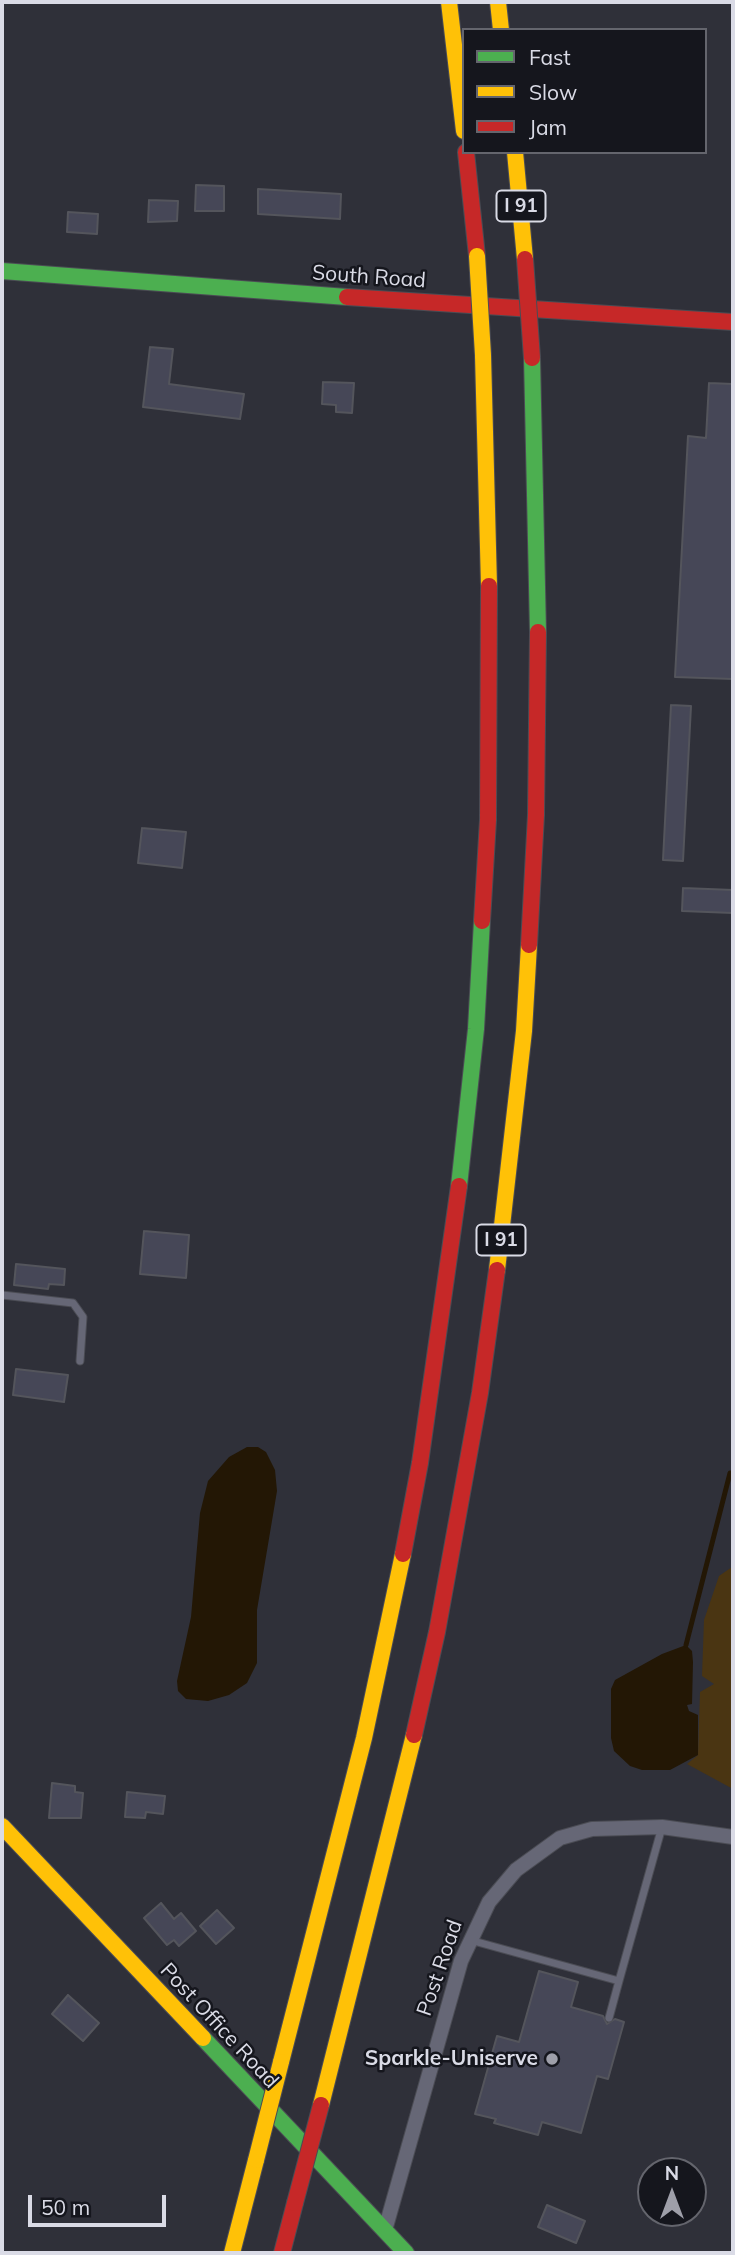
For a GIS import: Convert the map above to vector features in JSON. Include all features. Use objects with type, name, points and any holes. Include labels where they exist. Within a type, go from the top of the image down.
[{"type":"main road","points":[[449,2],[462,114]]},
{"type":"main road","points":[[498,2],[501,28]]},
{"type":"main road","name":"I 91","points":[[232,2253],[364,1738],[394,1606],[426,1426],[457,1206],[476,1029],[487,832],[490,640],[483,355],[477,256],[466,154]]},
{"type":"main road","name":"I 91","points":[[282,2253],[401,1792],[434,1646],[475,1429],[503,1228],[523,1044],[537,815],[540,587],[532,358],[526,259],[515,154]]},
{"type":"main road","name":"South Road","points":[[2,271],[390,300],[733,321]]},
{"type":"main road","name":"Post Office Road","points":[[2,1826],[406,2253]]},
{"type":"street","name":"Post Road","points":[[385,2230],[469,1940],[489,1902],[516,1870],[560,1838],[592,1829],[662,1827],[733,1837]]},
{"type":"lane","points":[[2,1295],[73,1303],[83,1317],[80,1362]]},
{"type":"lane","points":[[609,2018],[662,1827]]},
{"type":"lane","points":[[469,1940],[620,1981]]},
{"type":"shaded area","points":[[247,1447],[258,1447],[266,1452],[275,1470],[277,1491],[257,1610],[257,1663],[247,1683],[229,1695],[208,1701],[186,1699],[178,1691],[177,1681],[191,1617],[200,1513],[208,1481],[229,1457]]},
{"type":"shaded area","points":[[733,1558],[733,1789],[687,1764],[698,1755],[700,1692],[714,1684],[702,1676],[704,1620],[719,1576],[732,1567]]},
{"type":"shaded area","points":[[686,1645],[692,1651],[693,1662],[692,1704],[687,1705],[689,1711],[698,1715],[698,1755],[670,1770],[642,1770],[630,1766],[614,1751],[611,1738],[611,1689],[615,1680],[662,1654]]},
{"type":"building","points":[[196,185],[224,186],[224,211],[195,211]]},
{"type":"building","points":[[258,189],[341,194],[340,219],[258,214]]},
{"type":"building","points":[[149,200],[178,201],[177,221],[148,222]]},
{"type":"building","points":[[68,212],[98,214],[97,234],[67,232]]},
{"type":"building","points":[[150,347],[173,349],[169,384],[244,394],[240,419],[143,407]]},
{"type":"building","points":[[323,382],[354,383],[352,413],[336,412],[336,405],[322,404]]},
{"type":"building","points":[[709,383],[733,384],[733,679],[675,677],[688,436],[706,438]]},
{"type":"building","points":[[671,705],[691,706],[683,861],[663,860]]},
{"type":"building","points":[[142,828],[186,832],[182,868],[138,863]]},
{"type":"building","points":[[683,888],[733,890],[733,913],[682,911]]},
{"type":"building","points":[[144,1231],[189,1235],[186,1278],[140,1274]]},
{"type":"building","points":[[16,1264],[65,1269],[64,1285],[49,1284],[48,1289],[14,1285]]},
{"type":"building","points":[[16,1369],[68,1375],[64,1402],[13,1395]]},
{"type":"building","points":[[52,1783],[75,1786],[75,1792],[83,1793],[81,1818],[49,1818]]},
{"type":"building","points":[[127,1792],[165,1796],[163,1814],[146,1812],[145,1818],[125,1817]]},
{"type":"building","points":[[161,1903],[174,1919],[181,1913],[196,1931],[179,1946],[174,1940],[167,1945],[144,1918]]},
{"type":"building","points":[[217,1910],[234,1928],[216,1944],[200,1926]]},
{"type":"building","name":"Sparkle-Uniserve","points":[[539,1971],[578,1982],[571,2007],[603,2016],[607,2024],[615,2019],[624,2022],[608,2079],[597,2076],[581,2133],[542,2122],[538,2135],[494,2123],[496,2119],[475,2114],[497,2036],[519,2042]]},
{"type":"building","points":[[68,1995],[99,2023],[83,2041],[52,2014]]},
{"type":"building","points":[[547,2205],[585,2221],[576,2243],[538,2227]]},
{"type":"waterway","points":[[686,1645],[730,1473],[733,1473]]},
{"type":"traffic: fast","points":[[2,271],[347,297]]},
{"type":"traffic: fast","points":[[532,358],[538,632]]},
{"type":"traffic: fast","points":[[459,1186],[476,1029],[482,921]]},
{"type":"traffic: fast","points":[[203,2038],[406,2253]]},
{"type":"traffic: slow","points":[[449,2],[462,114]]},
{"type":"traffic: slow","points":[[498,2],[501,28]]},
{"type":"traffic: slow","points":[[515,154],[525,259]]},
{"type":"traffic: slow","points":[[477,256],[483,355]]},
{"type":"traffic: slow","points":[[483,355],[489,586]]},
{"type":"traffic: slow","points":[[497,1270],[524,1031],[529,945]]},
{"type":"traffic: slow","points":[[281,2062],[364,1738],[403,1554]]},
{"type":"traffic: slow","points":[[321,2105],[414,1735]]},
{"type":"traffic: slow","points":[[2,1826],[203,2038]]},
{"type":"traffic: slow","points":[[256,2160],[281,2062]]},
{"type":"traffic: slow","points":[[232,2253],[256,2160]]},
{"type":"traffic: jam","points":[[466,154],[477,256]]},
{"type":"traffic: jam","points":[[525,259],[532,358]]},
{"type":"traffic: jam","points":[[347,297],[733,322]]},
{"type":"traffic: jam","points":[[482,921],[488,820],[489,586]]},
{"type":"traffic: jam","points":[[529,945],[536,815],[538,632]]},
{"type":"traffic: jam","points":[[403,1554],[420,1463],[459,1186]]},
{"type":"traffic: jam","points":[[414,1735],[437,1632],[480,1393],[497,1270]]},
{"type":"traffic: jam","points":[[295,2203],[321,2105]]},
{"type":"traffic: jam","points":[[282,2253],[295,2203]]},
{"type":"place","name":"Sparkle-Uniserve","points":[[552,2059]]}]
